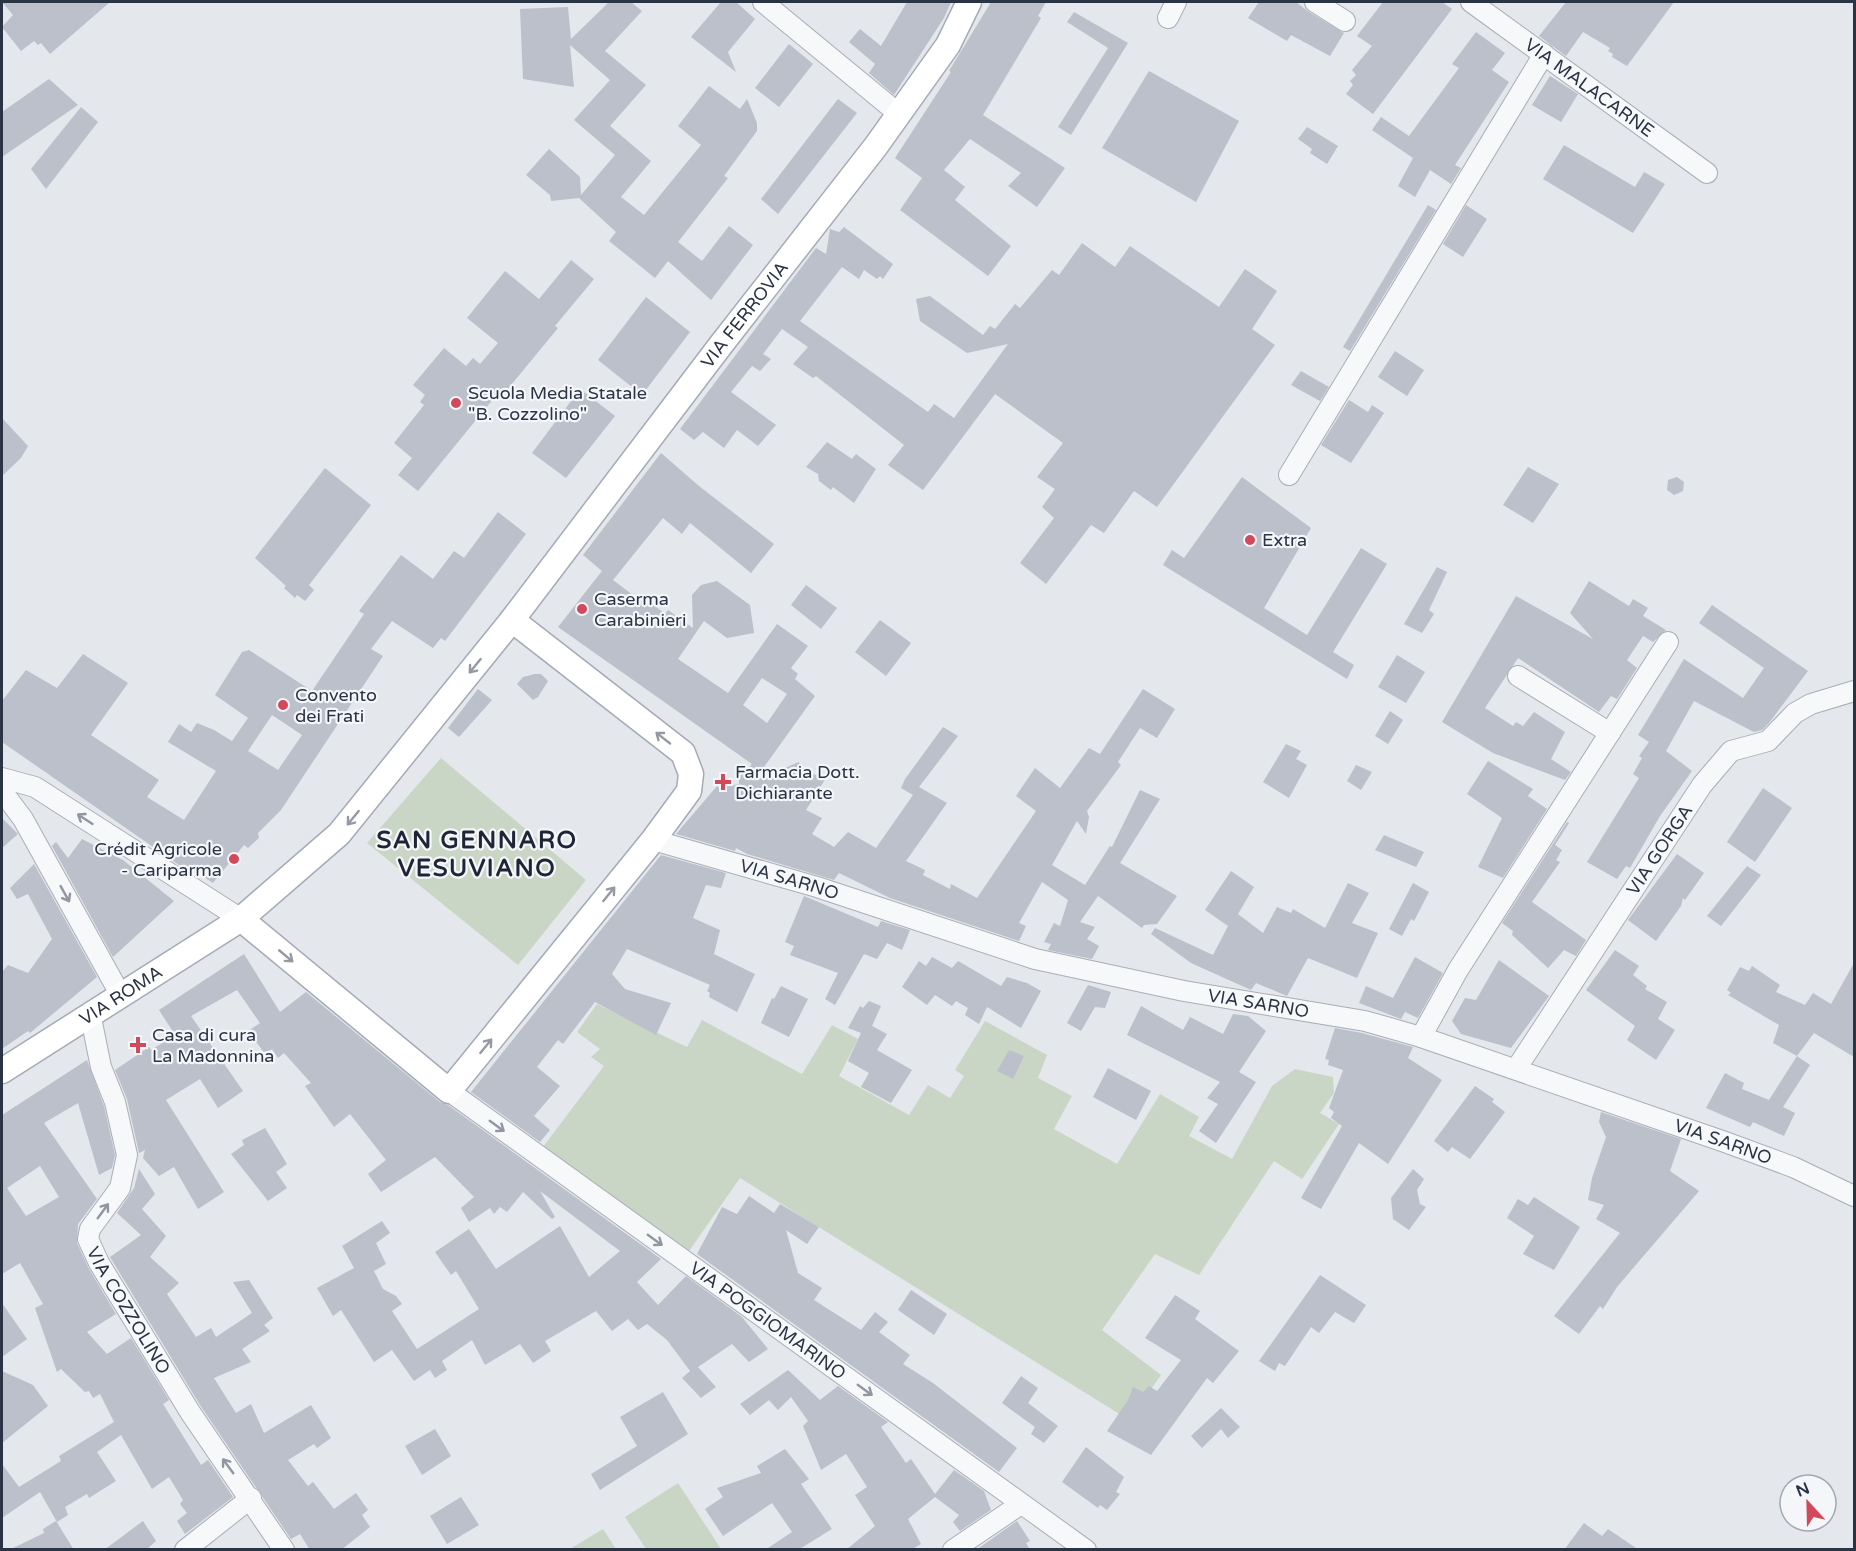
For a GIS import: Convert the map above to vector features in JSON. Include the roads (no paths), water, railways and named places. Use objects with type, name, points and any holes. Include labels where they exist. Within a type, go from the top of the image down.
[{"type":"main road","name":"VIA FERROVIA","points":[[241,919],[339,834],[512,620],[899,114],[948,45],[969,2]]},
{"type":"main road","points":[[241,919],[449,1091],[689,791],[691,774],[683,753],[512,620]]},
{"type":"main road","name":"VIA ROMA","points":[[2,1071],[241,919]]},
{"type":"street","points":[[763,2],[899,114]]},
{"type":"street","points":[[1315,2],[1344,21]]},
{"type":"street","name":"VIA MALACARNE","points":[[1472,2],[1707,173]]},
{"type":"street","points":[[1289,475],[1544,54]]},
{"type":"street","points":[[1421,1036],[1458,970],[1668,642]]},
{"type":"street","points":[[1518,676],[1610,734]]},
{"type":"street","name":"VIA GORGA","points":[[1516,1069],[1702,785],[1731,751],[1768,741],[1795,713],[1811,704],[1854,691]]},
{"type":"street","points":[[2,778],[35,787],[241,919]]},
{"type":"street","points":[[2,791],[23,819],[120,994]]},
{"type":"street","name":"VIA SARNO","points":[[652,840],[817,887],[1035,959],[1184,991],[1365,1021],[1421,1036],[1793,1167],[1854,1196]]},
{"type":"street","name":"VIA COZZOLINO","points":[[90,1013],[101,1067],[115,1102],[127,1155],[120,1188],[90,1228],[88,1239],[99,1263],[190,1412],[285,1550]]},
{"type":"street","name":"VIA POGGIOMARINO","points":[[449,1091],[1086,1550]]},
{"type":"street","points":[[185,1550],[251,1498]]},
{"type":"street","points":[[952,1550],[1021,1504]]},
{"type":"place","name":"Scuola Media Statale \"B. Cozzolino\"","points":[[456,403]]},
{"type":"place","name":"Extra","points":[[1250,540]]},
{"type":"place","name":"Caserma Carabinieri","points":[[582,609]]},
{"type":"place","name":"Convento dei Frati","points":[[283,705]]},
{"type":"place","name":"Farmacia Dott. Dichiarante","points":[[723,782]]},
{"type":"place","name":"Crédit Agricole - Cariparma","points":[[234,859]]},
{"type":"place","name":"Casa di cura La Madonnina","points":[[138,1045]]},
{"type":"district","name":"SAN GENNARO VESUVIANO","points":[[477,854]]}]
